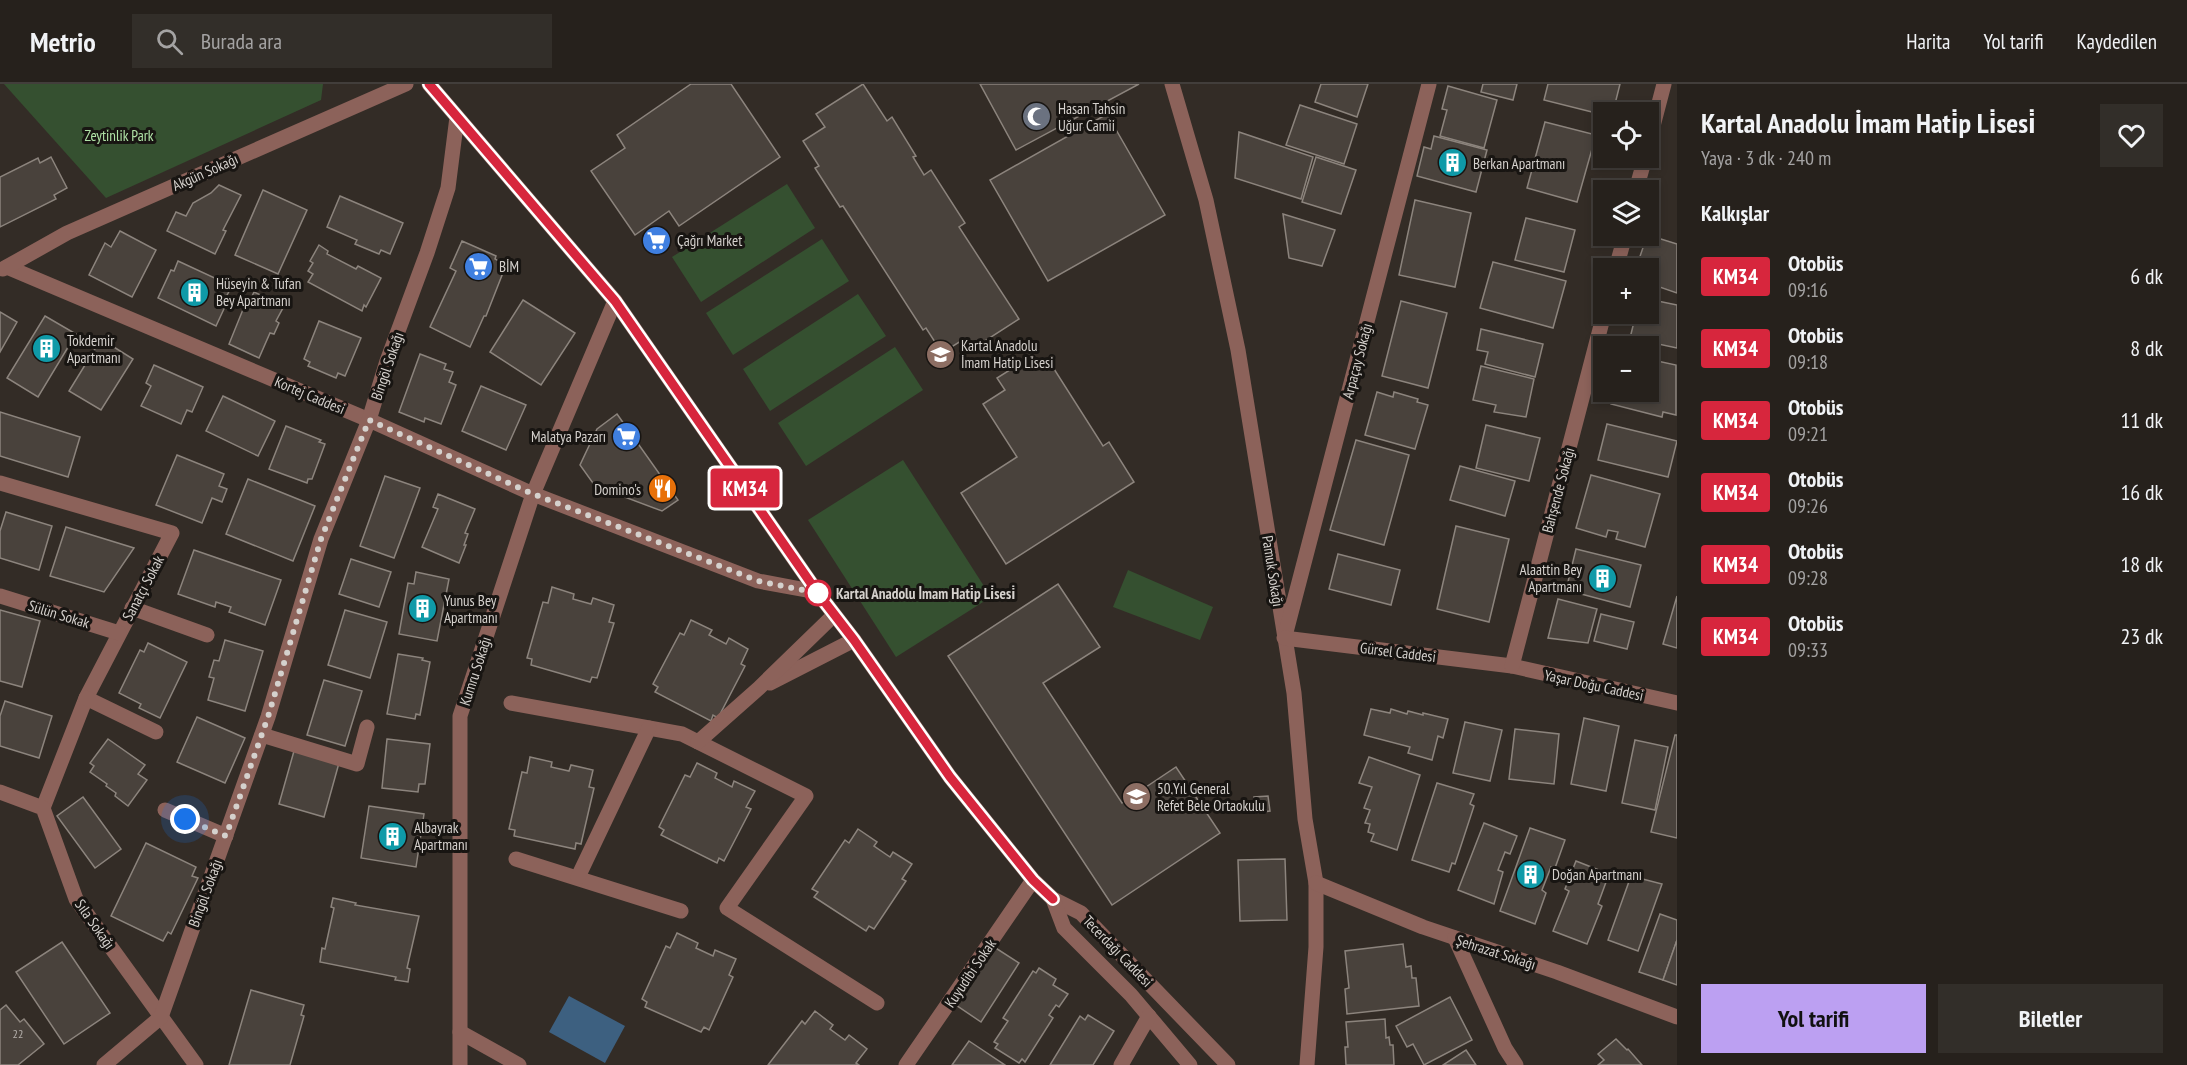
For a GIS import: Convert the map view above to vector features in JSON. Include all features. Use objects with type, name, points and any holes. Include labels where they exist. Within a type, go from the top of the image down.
[{"type":"street","name":"Akgün Sokağı","points":[[4,269],[67,233],[406,84]]},
{"type":"street","points":[[429,84],[615,301],[817,592],[854,640],[950,777],[1033,880],[1053,899]]},
{"type":"street","name":"Pamuk Sokağı","points":[[1172,84],[1206,200],[1233,328],[1294,693],[1305,819],[1316,883],[1316,946],[1307,1065]]},
{"type":"street","name":"Arpaçay Sokağı","points":[[1284,638],[1429,84]]},
{"type":"street","points":[[1659,103],[1664,84]]},
{"type":"street","name":"Bingöl Sokağı","points":[[161,1017],[262,735],[321,539],[369,420],[387,361],[427,253],[448,188],[457,117]]},
{"type":"street","name":"Kortej Caddesi","points":[[4,269],[369,420],[533,494],[758,581],[817,592]]},
{"type":"street","name":"Kumru Sokağı","points":[[460,1065],[460,716],[533,494],[615,301]]},
{"type":"street","name":"Bahşende Sokağı","points":[[1512,666],[1601,324]]},
{"type":"street","name":"Sanatçı Sokak","points":[[0,483],[172,533],[86,698],[43,808]]},
{"type":"street","name":"Sülün Sokak","points":[[0,596],[119,633]]},
{"type":"street","points":[[132,608],[207,635]]},
{"type":"street","points":[[698,742],[759,688],[834,615]]},
{"type":"street","name":"Gürsel Caddesi","points":[[1284,638],[1512,666]]},
{"type":"street","points":[[759,688],[854,640]]},
{"type":"street","name":"Yaşar Doğu Caddesi","points":[[1512,666],[1677,703]]},
{"type":"street","points":[[86,698],[156,732]]},
{"type":"street","points":[[511,703],[682,734],[806,796],[727,908],[877,1003]]},
{"type":"street","points":[[262,735],[357,764],[367,727]]},
{"type":"street","points":[[578,876],[649,728]]},
{"type":"street","points":[[0,792],[43,808]]},
{"type":"street","name":"Sıla Sokağı","points":[[43,808],[76,899],[196,1065]]},
{"type":"street","points":[[165,810],[226,836]]},
{"type":"street","points":[[516,859],[578,876],[681,911]]},
{"type":"street","name":"Kuyudibi Sokak","points":[[906,1065],[1033,880]]},
{"type":"street","name":"Şehrazat Sokağı","points":[[1316,883],[1423,927],[1557,972],[1677,1017]]},
{"type":"street","name":"Tecerdağı Caddesi","points":[[1053,899],[1064,928],[1131,995],[1190,1065]]},
{"type":"street","name":"Tecerdağı Caddesi","points":[[1053,899],[1081,913],[1228,1065]]},
{"type":"street","points":[[1455,938],[1505,1048],[1516,1065]]},
{"type":"street","points":[[1120,1065],[1149,1016]]},
{"type":"street","points":[[104,1065],[161,1017]]},
{"type":"street","points":[[460,1032],[519,1065]]},
{"type":"green space","name":"Zeytinlik Park","points":[[4,84],[323,84],[321,100],[106,198]]},
{"type":"green space","points":[[787,184],[815,228],[701,302],[672,257]]},
{"type":"green space","points":[[822,239],[849,281],[733,355],[706,313]]},
{"type":"green space","points":[[858,294],[886,336],[770,411],[743,369]]},
{"type":"green space","points":[[895,347],[923,390],[806,466],[778,423]]},
{"type":"green space","points":[[903,460],[991,597],[896,657],[808,520]]},
{"type":"green space","points":[[1128,570],[1213,607],[1200,640],[1113,607]]},
{"type":"water","points":[[569,996],[625,1026],[605,1063],[549,1032]]},
{"type":"building","points":[[691,84],[731,84],[780,157],[679,226],[669,211],[635,235],[591,171],[625,148],[617,135]]},
{"type":"building","points":[[863,84],[887,121],[892,117],[916,156],[913,157],[924,175],[931,170],[965,223],[959,227],[1019,319],[971,350],[964,339],[942,353],[926,328],[923,330],[843,206],[840,207],[815,168],[819,166],[803,141],[825,127],[816,114]]},
{"type":"building","name":"Hasan Tahsin Uğur Camii","points":[[980,84],[1139,84],[1016,150]]},
{"type":"building","points":[[1321,84],[1368,84],[1357,117],[1315,102]]},
{"type":"building","points":[[1483,84],[1517,84],[1513,100],[1481,92]]},
{"type":"building","points":[[1548,84],[1620,84],[1616,102],[1593,102],[1593,112],[1544,100]]},
{"type":"building","points":[[1448,86],[1497,100],[1484,148],[1440,136],[1447,110],[1442,109]]},
{"type":"building","points":[[1300,105],[1357,124],[1344,164],[1286,145]]},
{"type":"building","points":[[1107,114],[1165,215],[1048,281],[990,180]]},
{"type":"building","points":[[1545,122],[1593,134],[1593,146],[1577,202],[1527,188]]},
{"type":"building","points":[[1239,132],[1313,157],[1301,199],[1235,178]]},
{"type":"building","name":"Berkan Apartmanı","points":[[1434,136],[1487,150],[1476,192],[1417,176],[1424,147],[1431,149]]},
{"type":"building","points":[[51,157],[67,188],[54,195],[56,199],[0,227],[0,177],[38,158],[40,163]]},
{"type":"building","points":[[1316,157],[1356,170],[1341,214],[1302,202]]},
{"type":"building","points":[[219,185],[241,195],[223,230],[226,231],[215,254],[167,231],[176,212],[186,216],[193,203],[211,193]]},
{"type":"building","points":[[263,190],[307,210],[278,274],[235,255]]},
{"type":"building","points":[[340,196],[403,223],[390,254],[381,250],[379,254],[355,244],[357,240],[327,227]]},
{"type":"building","points":[[1415,200],[1471,213],[1455,287],[1399,275]]},
{"type":"building","points":[[1283,214],[1335,230],[1322,266],[1289,258]]},
{"type":"building","points":[[1526,218],[1575,230],[1564,272],[1515,260]]},
{"type":"building","points":[[120,231],[156,250],[132,297],[89,275],[105,243],[111,247]]},
{"type":"building","points":[[1659,238],[1677,244],[1677,293],[1659,287],[1659,258],[1639,258],[1644,246],[1659,246]]},
{"type":"building","points":[[462,241],[496,256],[495,259],[506,265],[486,316],[470,347],[430,327],[456,271],[450,268]]},
{"type":"building","points":[[319,245],[328,251],[327,254],[356,269],[358,266],[381,278],[362,311],[308,282],[313,274],[308,271],[313,263],[310,261]]},
{"type":"building","name":"Hüseyin & Tufan Bey Apartmanı","points":[[178,261],[232,286],[216,326],[158,298],[171,270],[174,271]]},
{"type":"building","points":[[1493,262],[1566,281],[1553,328],[1480,308]]},
{"type":"building","points":[[254,292],[284,306],[276,321],[279,323],[274,334],[270,333],[259,358],[229,344],[244,307],[246,309]]},
{"type":"building","points":[[523,300],[575,333],[541,385],[490,352]]},
{"type":"building","points":[[1401,301],[1447,313],[1428,388],[1382,376]]},
{"type":"building","points":[[1659,301],[1677,305],[1677,348],[1659,344],[1659,336],[1630,336],[1634,324],[1659,324]]},
{"type":"building","points":[[0,312],[17,322],[0,352]]},
{"type":"building","name":"Tokdemir Apartmanı","points":[[45,316],[76,334],[38,397],[7,378]]},
{"type":"building","points":[[319,321],[361,338],[345,376],[338,373],[336,378],[308,366],[310,362],[304,359]]},
{"type":"building","points":[[1481,329],[1543,344],[1535,377],[1485,364],[1488,352],[1477,350]]},
{"type":"building","points":[[101,339],[133,359],[101,410],[69,391]]},
{"type":"building","points":[[420,354],[446,364],[444,369],[453,372],[449,382],[456,385],[441,424],[425,418],[424,422],[399,412]]},
{"type":"building","points":[[1032,356],[1039,367],[1049,361],[1103,446],[1109,442],[1134,482],[1006,564],[961,493],[1017,457],[983,404],[1005,390],[997,378]]},
{"type":"building","points":[[1659,361],[1676,365],[1676,415],[1663,412],[1662,417],[1611,404],[1611,402],[1659,402]]},
{"type":"building","points":[[154,365],[203,387],[192,412],[187,410],[181,424],[141,406],[151,386],[146,383]]},
{"type":"building","points":[[1481,366],[1534,379],[1526,417],[1494,412],[1496,405],[1473,400]]},
{"type":"building","points":[[481,386],[526,405],[506,450],[462,431]]},
{"type":"building","points":[[1377,392],[1393,397],[1394,392],[1418,399],[1417,402],[1428,405],[1415,449],[1365,435]]},
{"type":"building","points":[[223,396],[275,421],[258,456],[206,431]]},
{"type":"building","points":[[0,412],[80,437],[68,477],[0,456]]},
{"type":"building","points":[[617,414],[678,500],[662,511],[595,486],[580,465],[597,429]]},
{"type":"building","points":[[1607,424],[1677,441],[1668,477],[1598,460]]},
{"type":"building","points":[[1486,425],[1540,438],[1529,481],[1476,468]]},
{"type":"building","points":[[286,426],[321,440],[319,442],[325,444],[312,479],[308,479],[307,483],[269,469]]},
{"type":"building","points":[[1356,440],[1409,455],[1384,545],[1330,530]]},
{"type":"building","points":[[177,455],[224,474],[219,486],[227,489],[222,502],[212,498],[202,523],[156,505]]},
{"type":"building","points":[[1460,466],[1515,481],[1505,516],[1450,500]]},
{"type":"building","points":[[1591,475],[1660,494],[1645,547],[1616,539],[1618,532],[1608,530],[1606,537],[1576,528]]},
{"type":"building","points":[[385,476],[420,488],[394,558],[360,546]]},
{"type":"building","points":[[248,479],[315,506],[293,561],[226,534]]},
{"type":"building","points":[[438,494],[475,509],[465,533],[468,534],[464,545],[466,545],[459,563],[422,547],[438,509],[433,507]]},
{"type":"building","points":[[6,512],[52,526],[39,570],[0,558],[0,531]]},
{"type":"building","points":[[1456,526],[1509,539],[1489,622],[1437,609]]},
{"type":"building","points":[[66,527],[134,548],[104,592],[50,576]]},
{"type":"building","name":"Alaattin Bey Apartmanı","points":[[1576,549],[1641,565],[1630,607],[1566,590]]},
{"type":"building","points":[[194,550],[281,580],[265,625],[229,612],[231,607],[216,602],[215,607],[178,594]]},
{"type":"building","points":[[1338,554],[1400,570],[1391,605],[1329,589]]},
{"type":"building","points":[[351,559],[391,572],[379,607],[339,594]]},
{"type":"building","name":"Yunus Bey Apartmanı","points":[[416,572],[449,579],[437,641],[399,634],[408,583],[414,584]]},
{"type":"building","points":[[1058,584],[1100,647],[1043,683],[1122,803],[1176,767],[1220,833],[1112,905],[948,656]]},
{"type":"building","points":[[552,587],[574,594],[573,599],[591,604],[593,598],[614,605],[609,622],[614,623],[597,678],[592,677],[590,682],[531,665],[532,659],[527,658],[543,602],[548,603]]},
{"type":"building","points":[[1677,596],[1677,648],[1663,644]]},
{"type":"building","points":[[1558,599],[1597,609],[1588,643],[1548,638]]},
{"type":"building","points":[[0,610],[40,621],[22,687],[0,681]]},
{"type":"building","points":[[345,610],[387,622],[370,678],[328,665]]},
{"type":"building","points":[[1601,614],[1634,622],[1627,649],[1594,641]]},
{"type":"building","points":[[691,620],[712,630],[709,635],[726,644],[729,638],[748,649],[741,664],[745,666],[718,718],[713,715],[711,721],[655,692],[658,687],[653,684],[680,633],[684,635]]},
{"type":"building","points":[[225,640],[263,651],[245,711],[208,700],[214,678],[209,677],[214,660],[219,661]]},
{"type":"building","points":[[148,643],[187,662],[160,718],[139,708],[141,704],[119,693],[140,650],[144,652]]},
{"type":"building","points":[[398,654],[423,658],[422,660],[430,662],[420,715],[416,714],[415,719],[387,714]]},
{"type":"building","points":[[324,680],[362,691],[345,746],[307,735]]},
{"type":"building","points":[[5,701],[52,716],[39,758],[0,746],[0,716]]},
{"type":"building","points":[[1371,709],[1390,713],[1391,709],[1407,714],[1408,711],[1448,719],[1443,738],[1438,736],[1432,760],[1408,753],[1410,747],[1364,735]]},
{"type":"building","points":[[197,717],[245,738],[225,783],[177,762]]},
{"type":"building","points":[[1584,718],[1619,726],[1606,791],[1571,784]]},
{"type":"building","points":[[1465,722],[1502,730],[1490,781],[1453,773]]},
{"type":"building","points":[[1515,729],[1559,734],[1554,784],[1509,779]]},
{"type":"building","points":[[1675,735],[1677,735],[1677,838],[1651,832]]},
{"type":"building","points":[[108,739],[145,765],[138,774],[147,780],[128,806],[115,796],[116,793],[106,786],[107,784],[90,772],[94,766],[90,763]]},
{"type":"building","points":[[387,739],[430,744],[425,784],[419,784],[418,792],[382,788]]},
{"type":"building","points":[[1635,740],[1668,747],[1655,810],[1622,803]]},
{"type":"building","points":[[294,751],[339,763],[324,817],[279,804]]},
{"type":"building","points":[[530,757],[552,762],[551,767],[569,771],[571,765],[593,770],[589,787],[594,788],[581,844],[576,843],[575,849],[514,836],[515,830],[509,829],[522,772],[527,773]]},
{"type":"building","points":[[1369,757],[1420,775],[1397,850],[1371,841],[1374,834],[1368,832],[1370,824],[1365,823],[1370,810],[1364,808],[1372,787],[1359,783]]},
{"type":"building","points":[[697,763],[717,773],[715,778],[732,787],[734,781],[755,791],[746,807],[751,809],[724,861],[719,858],[717,863],[661,835],[664,830],[659,827],[685,775],[690,777]]},
{"type":"building","points":[[1437,783],[1474,794],[1470,804],[1474,806],[1455,864],[1452,863],[1449,872],[1412,860]]},
{"type":"building","points":[[1268,796],[1270,811],[1256,813],[1254,797]]},
{"type":"building","points":[[83,797],[121,849],[95,868],[57,816]]},
{"type":"building","name":"Albayrak Apartmanı","points":[[369,806],[424,814],[416,867],[361,858]]},
{"type":"building","points":[[1484,823],[1517,836],[1510,854],[1505,852],[1498,870],[1503,872],[1494,904],[1458,890]]},
{"type":"building","name":"Doğan Apartmanı","points":[[1530,828],[1565,840],[1555,868],[1551,867],[1542,890],[1546,893],[1535,924],[1500,911]]},
{"type":"building","points":[[858,829],[877,842],[874,846],[890,857],[893,852],[912,864],[902,879],[906,881],[874,929],[869,926],[866,931],[814,897],[818,892],[812,889],[845,840],[849,843]]},
{"type":"building","points":[[146,843],[196,867],[192,876],[198,878],[171,934],[168,932],[163,941],[111,916]]},
{"type":"building","points":[[1285,859],[1287,920],[1240,921],[1238,860]]},
{"type":"building","points":[[1576,861],[1609,874],[1598,904],[1602,906],[1587,944],[1553,931],[1569,891],[1565,889]]},
{"type":"building","points":[[1631,876],[1662,884],[1638,951],[1608,940]]},
{"type":"building","points":[[333,898],[356,903],[355,905],[419,916],[407,968],[410,969],[408,982],[395,980],[396,977],[320,962],[334,908],[331,907]]},
{"type":"building","points":[[1660,914],[1677,920],[1677,940],[1663,980],[1639,972]]},
{"type":"building","points":[[677,933],[698,943],[696,948],[713,956],[715,950],[736,959],[729,975],[733,977],[709,1030],[704,1027],[701,1032],[645,1007],[647,1002],[642,999],[666,946],[670,948]]},
{"type":"building","points":[[1677,940],[1677,985],[1663,980]]},
{"type":"building","points":[[62,942],[110,1013],[64,1044],[16,972]]},
{"type":"building","points":[[1403,944],[1406,967],[1411,966],[1412,978],[1416,978],[1419,1006],[1347,1014],[1345,989],[1349,988],[1345,951]]},
{"type":"building","points":[[991,945],[1019,963],[981,1022],[953,1003]]},
{"type":"building","points":[[1039,968],[1056,979],[1053,985],[1068,994],[1059,1007],[1056,1005],[1049,1015],[1053,1018],[1025,1062],[1022,1059],[1019,1063],[995,1048],[998,1044],[994,1042],[1008,1021],[1003,1018],[1033,971],[1036,973]]},
{"type":"building","points":[[251,990],[304,1005],[301,1015],[304,1016],[290,1065],[229,1065]]},
{"type":"building","points":[[1450,997],[1472,1040],[1424,1065],[1413,1044],[1407,1047],[1396,1026]]},
{"type":"building","points":[[6,1005],[20,1022],[24,1019],[44,1044],[18,1065],[0,1065],[0,1010]]},
{"type":"building","points":[[815,1011],[833,1025],[830,1029],[845,1040],[849,1035],[867,1049],[856,1063],[859,1065],[768,1065],[802,1021],[805,1024]]},
{"type":"building","points":[[1088,1015],[1114,1031],[1093,1065],[1050,1065],[1080,1016],[1085,1020]]},
{"type":"building","points":[[1385,1019],[1386,1038],[1389,1037],[1390,1045],[1393,1045],[1394,1065],[1346,1065],[1345,1047],[1348,1047],[1346,1022]]},
{"type":"building","points":[[1616,1039],[1642,1065],[1598,1065],[1604,1060],[1598,1054]]},
{"type":"building","points":[[969,1041],[1005,1065],[952,1065]]},
{"type":"building","points":[[1466,1050],[1476,1065],[1443,1065]]},
{"type":"bus line","name":"KM34","points":[[429,84],[615,301],[817,592],[854,640],[950,777],[1033,880],[1053,899]]},
{"type":"place","name":"Hasan Tahsin Uğur Camii","points":[[1037,117]]},
{"type":"place","name":"Berkan Apartmanı","points":[[1452,163]]},
{"type":"place","name":"Çağrı Market","points":[[656,240]]},
{"type":"place","name":"BİM","points":[[478,266]]},
{"type":"place","name":"Hüseyin & Tufan Bey Apartmanı","points":[[195,292]]},
{"type":"place","name":"Tokdemir Apartmanı","points":[[46,349]]},
{"type":"place","name":"Kartal Anadolu İmam Hatip Lisesi","points":[[940,354]]},
{"type":"place","name":"Malatya Pazarı","points":[[627,436]]},
{"type":"place","name":"Domino's","points":[[662,489]]},
{"type":"place","name":"Alaattin Bey Apartmanı","points":[[1603,578]]},
{"type":"place","name":"Kartal Anadolu İmam Hati̇p Li̇sesi̇","points":[[818,593]]},
{"type":"place","name":"Yunus Bey Apartmanı","points":[[423,609]]},
{"type":"place","name":"50.Yıl General Refet Bele Ortaokulu","points":[[1136,797]]},
{"type":"place","name":"Albayrak Apartmanı","points":[[393,836]]},
{"type":"place","name":"Doğan Apartmanı","points":[[1531,874]]},
{"type":"route","points":[[185,819],[226,836],[268,717],[321,539],[369,420],[533,494],[758,581],[818,593]]}]
